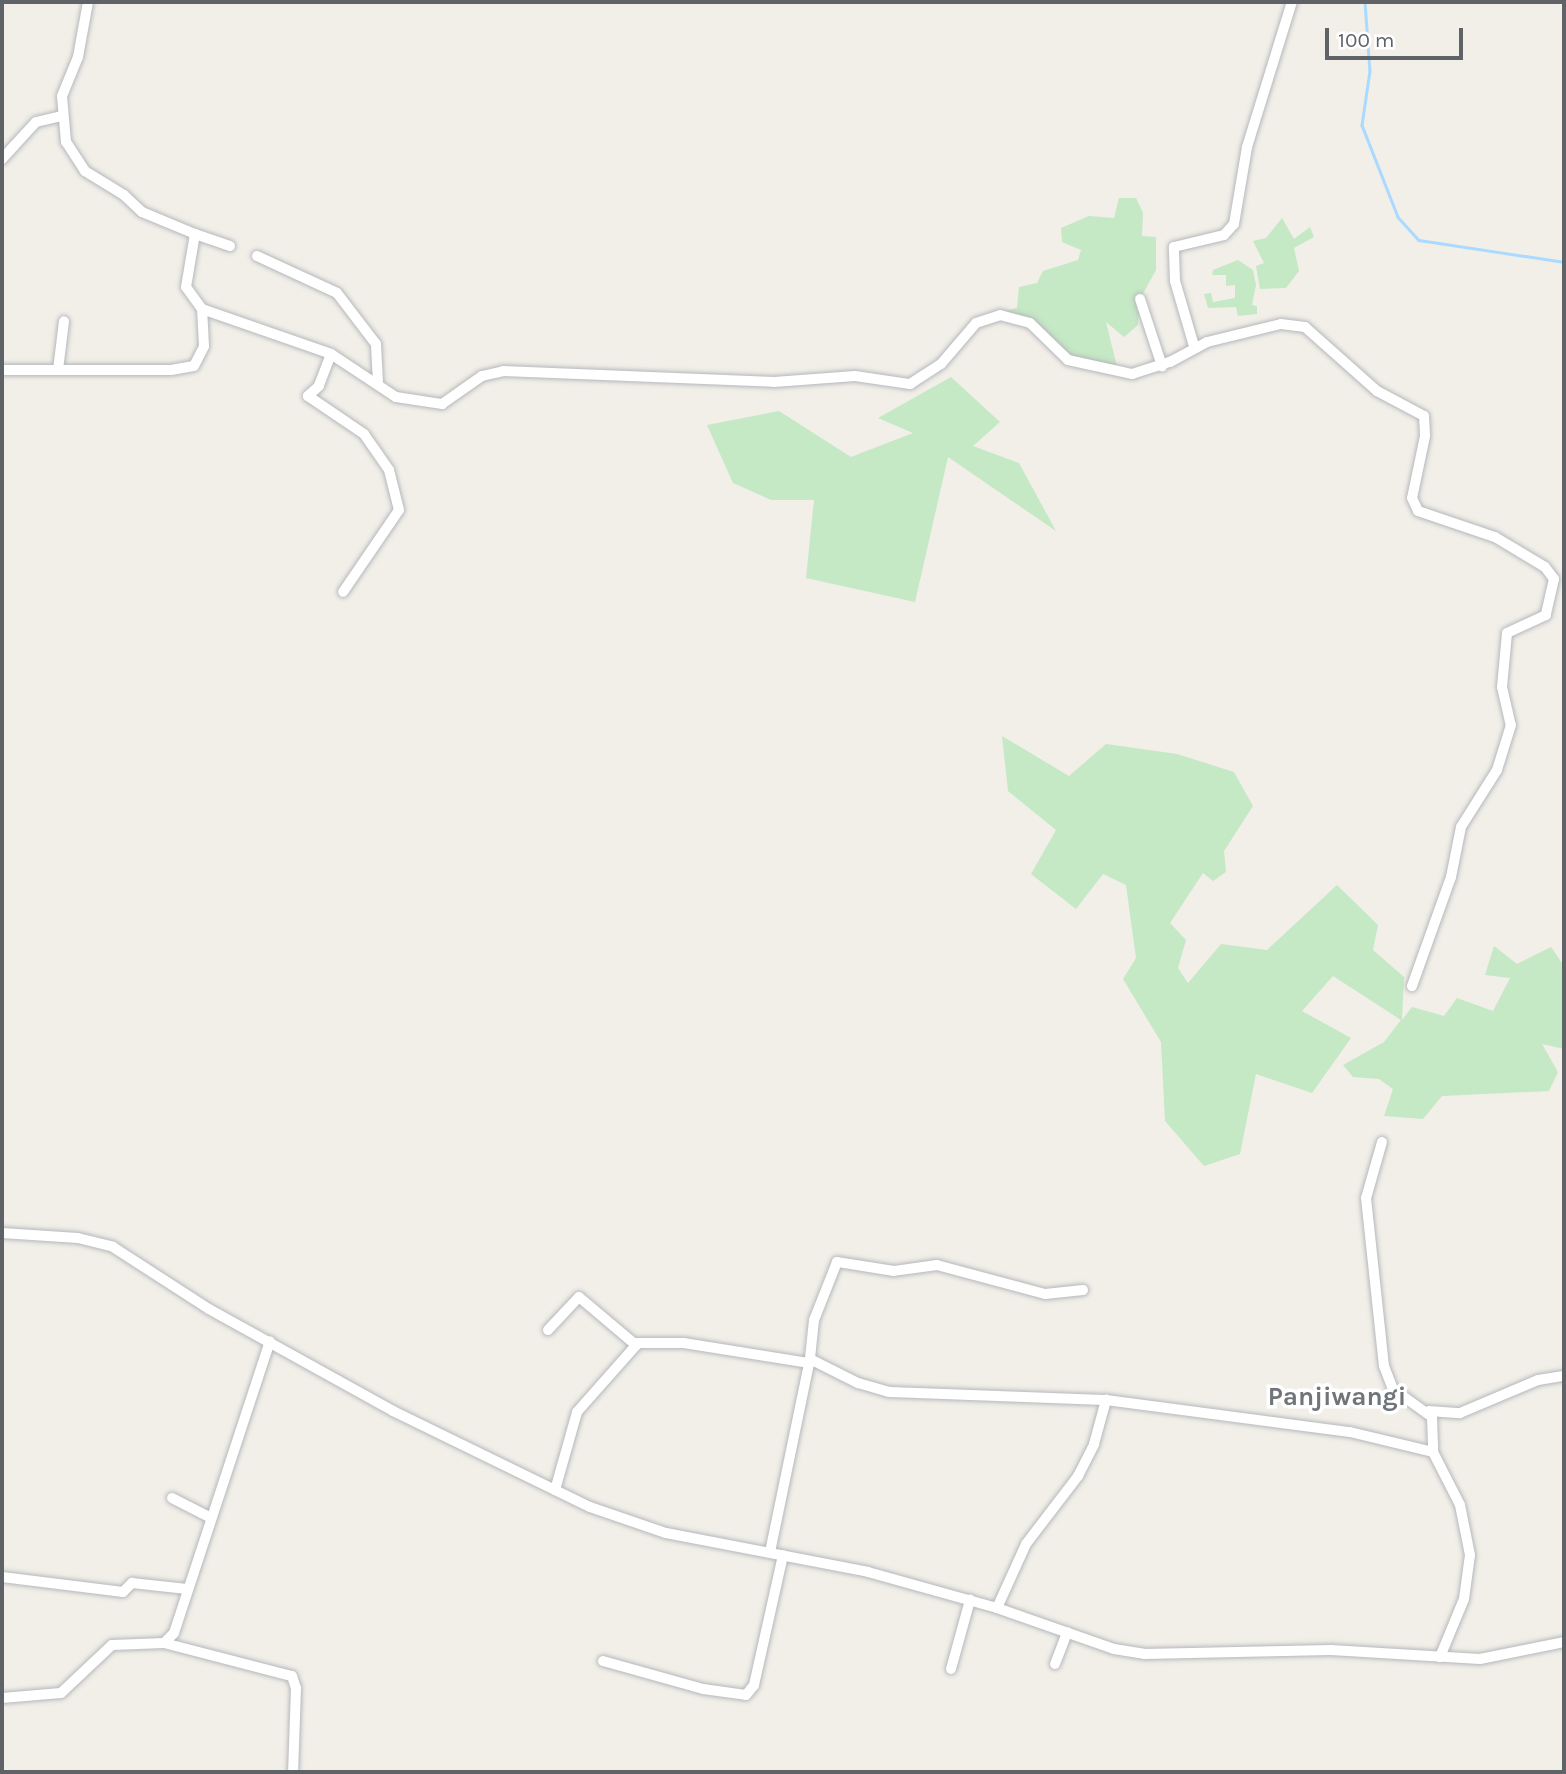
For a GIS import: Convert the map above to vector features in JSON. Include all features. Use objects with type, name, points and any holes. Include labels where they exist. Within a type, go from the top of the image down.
[{"type":"street","points":[[88,2],[78,57],[62,96],[66,142],[85,171],[124,195],[144,213],[230,246]]},
{"type":"street","points":[[1194,346],[1174,281],[1174,247],[1224,235],[1234,224],[1247,147],[1292,2]]},
{"type":"street","points":[[2,159],[36,122],[62,116]]},
{"type":"street","points":[[2,370],[153,372],[194,366],[206,335],[202,309],[186,287],[195,234]]},
{"type":"street","points":[[257,256],[337,293],[376,344],[378,384]]},
{"type":"street","points":[[1140,299],[1162,366]]},
{"type":"street","points":[[202,309],[331,354],[396,397],[442,404],[482,376],[503,371],[774,382],[855,376],[899,385],[922,379],[941,364],[965,332],[987,317],[1000,315],[1030,324],[1059,355],[1082,366],[1132,374],[1162,366],[1194,346],[1281,324],[1312,331],[1377,391],[1423,416],[1425,436],[1412,498],[1418,511],[1495,537],[1545,567],[1554,579],[1546,615],[1507,633],[1502,687],[1511,725],[1497,770],[1461,827],[1451,877],[1412,986]]},
{"type":"street","points":[[58,370],[64,321]]},
{"type":"street","points":[[331,354],[319,386],[308,396],[363,434],[389,470],[398,510],[343,592]]},
{"type":"street","points":[[1382,1142],[1366,1198],[1382,1359],[1393,1389],[1429,1411],[1459,1413],[1538,1380],[1564,1376]]},
{"type":"street","points":[[2,1233],[78,1238],[113,1247],[209,1310],[270,1341],[393,1411],[593,1509],[666,1532],[868,1572],[997,1608],[1114,1649],[1144,1654],[1331,1650],[1483,1659],[1564,1642]]},
{"type":"street","points":[[770,1552],[809,1361],[816,1313],[837,1262],[894,1271],[937,1265],[1045,1294],[1083,1290]]},
{"type":"street","points":[[548,1330],[579,1297],[636,1345]]},
{"type":"street","points":[[164,1643],[177,1628],[187,1589],[270,1341]]},
{"type":"street","points":[[555,1490],[577,1412],[636,1345],[648,1341],[684,1343],[809,1361],[858,1383],[889,1392],[1106,1401],[1350,1432],[1433,1451]]},
{"type":"street","points":[[997,1608],[1026,1544],[1066,1497],[1082,1467],[1106,1401]]},
{"type":"street","points":[[1429,1411],[1433,1451],[1460,1505],[1470,1555],[1464,1600],[1440,1657]]},
{"type":"street","points":[[172,1497],[211,1518]]},
{"type":"street","points":[[603,1661],[703,1689],[746,1695],[754,1685],[783,1555]]},
{"type":"street","points":[[2,1577],[123,1592],[132,1583],[187,1589]]},
{"type":"street","points":[[951,1669],[970,1600]]},
{"type":"street","points":[[1055,1664],[1067,1632]]},
{"type":"street","points":[[2,1698],[66,1690],[118,1643],[164,1643],[292,1676],[296,1688],[293,1772]]},
{"type":"green space","points":[[1119,198],[1136,198],[1143,213],[1142,236],[1156,237],[1156,270],[1140,299],[1138,325],[1124,337],[1106,322],[1117,367],[1066,356],[1005,311],[1017,308],[1019,287],[1037,283],[1043,271],[1078,260],[1081,250],[1062,242],[1061,228],[1089,216],[1114,218]]},
{"type":"green space","points":[[1282,218],[1294,239],[1310,227],[1314,237],[1294,248],[1299,271],[1286,288],[1260,289],[1256,266],[1264,263],[1253,241],[1266,238]]},
{"type":"green space","points":[[1238,260],[1253,270],[1256,285],[1252,305],[1257,306],[1257,314],[1238,316],[1236,307],[1208,308],[1204,294],[1211,293],[1213,302],[1235,298],[1235,285],[1226,286],[1226,275],[1212,275],[1213,270]]},
{"type":"green space","points":[[951,377],[1000,422],[973,446],[1019,463],[1056,531],[948,457],[915,602],[806,578],[814,500],[771,500],[733,483],[707,425],[779,411],[851,457],[913,433],[878,418]]},
{"type":"green space","points":[[1002,736],[1069,776],[1106,744],[1177,754],[1234,772],[1253,806],[1224,851],[1226,872],[1213,881],[1203,873],[1170,923],[1186,940],[1178,968],[1188,983],[1221,944],[1267,950],[1337,885],[1378,925],[1373,950],[1404,977],[1402,1020],[1412,1007],[1444,1016],[1457,998],[1493,1011],[1510,978],[1485,975],[1494,946],[1517,964],[1551,947],[1564,966],[1564,1049],[1542,1044],[1558,1072],[1549,1091],[1442,1096],[1423,1119],[1384,1116],[1393,1089],[1379,1079],[1353,1077],[1343,1065],[1384,1042],[1401,1020],[1333,976],[1302,1011],[1351,1038],[1312,1093],[1256,1074],[1240,1154],[1204,1166],[1165,1121],[1161,1042],[1123,979],[1136,958],[1126,885],[1103,874],[1076,909],[1031,874],[1056,830],[1008,791]]},
{"type":"waterway","points":[[1365,2],[1370,71],[1362,125],[1398,217],[1419,240],[1564,262]]},
{"type":"district","name":"Panjiwangi","points":[[1337,1397]]}]
